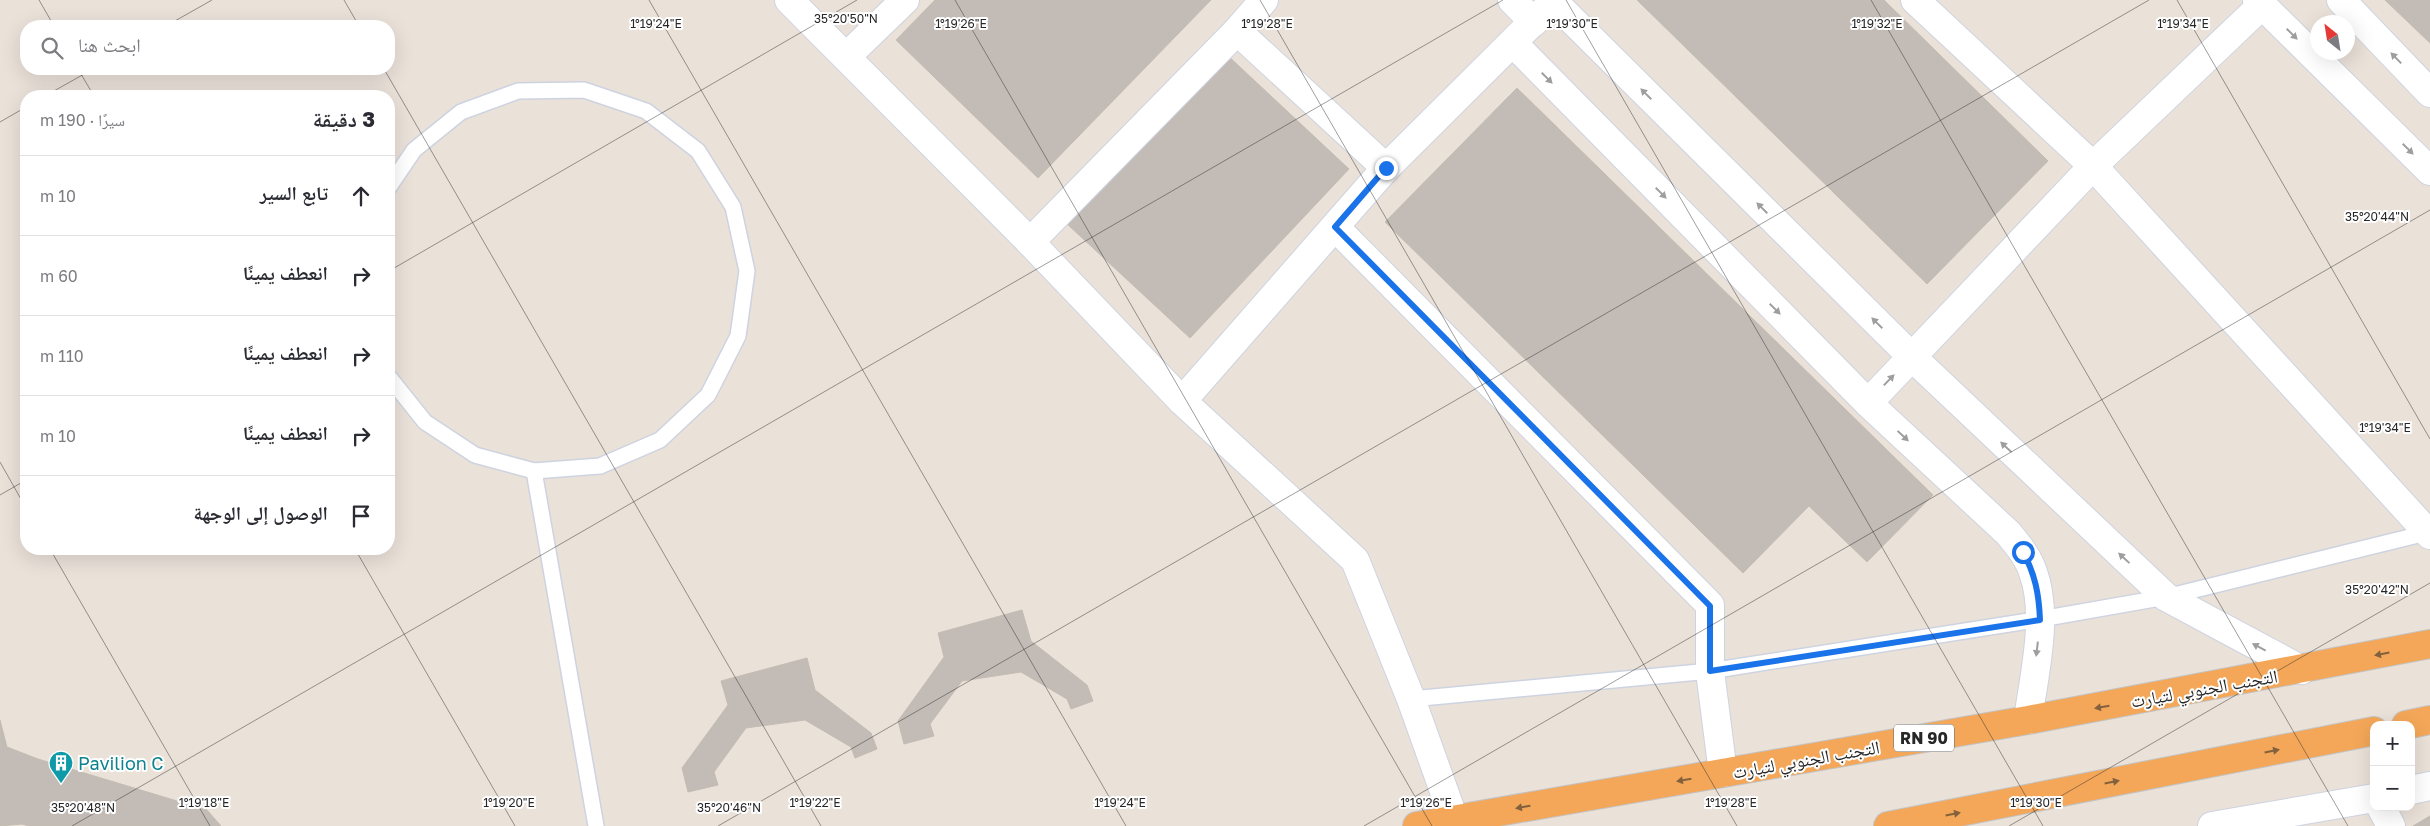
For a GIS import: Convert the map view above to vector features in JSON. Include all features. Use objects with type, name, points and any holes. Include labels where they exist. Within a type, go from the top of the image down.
[{"type":"highway","name":"التجنب الجنوبي لتيارت","points":[[1417,826],[2028,720],[2302,670],[2430,644]]},
{"type":"highway","points":[[2415,723],[2430,720]]},
{"type":"highway","points":[[1888,826],[2370,732]]},
{"type":"street","points":[[789,0],[847,56],[1030,242],[1182,401],[1355,560],[1411,699],[1454,819]]},
{"type":"street","points":[[847,56],[905,0]]},
{"type":"street","points":[[1030,242],[1236,32],[1264,0]]},
{"type":"street","points":[[1512,0],[1534,22]]},
{"type":"street","points":[[1915,0],[2093,166],[2429,534]]},
{"type":"street","points":[[2341,0],[2430,93]]},
{"type":"street","points":[[1182,401],[1386,168],[1554,1],[1912,357],[2166,598],[2302,670]]},
{"type":"street","points":[[1868,403],[2093,166],[2260,2],[2430,171]]},
{"type":"street","points":[[1236,32],[1386,168]]},
{"type":"street","points":[[1513,43],[1868,403],[2008,533],[2023,552],[2033,571],[2039,595],[2040,620],[2028,720]]},
{"type":"street","points":[[1335,227],[1710,606],[1710,671],[1724,773]]},
{"type":"street","points":[[2415,789],[2430,786]]},
{"type":"street","points":[[2212,826],[2370,799]]},
{"type":"street","points":[[2383,811],[2391,826]]},
{"type":"lane","points":[[395,178],[414,150],[461,112],[518,91],[584,90],[646,111],[698,151],[733,207],[747,271],[738,336],[708,395],[660,440],[600,466],[534,471],[475,455],[425,422],[395,384]]},
{"type":"lane","points":[[534,471],[596,826]]},
{"type":"lane","points":[[1411,699],[1710,671],[2040,620],[2166,598],[2429,534]]},
{"type":"building","points":[[935,0],[1211,0],[1038,178],[896,40]]},
{"type":"building","points":[[1637,0],[1884,0],[2048,161],[1927,284]]},
{"type":"building","points":[[2385,0],[2430,0],[2430,43]]},
{"type":"building","points":[[1225,53],[1349,169],[1190,338],[1066,223]]},
{"type":"building","points":[[1517,88],[1933,495],[1867,562],[1809,506],[1743,573],[1385,222]]},
{"type":"building","points":[[1022,610],[1031,641],[1087,685],[1093,701],[1071,709],[1067,699],[1021,672],[962,681],[930,724],[934,736],[904,744],[898,721],[944,657],[938,633]]},
{"type":"building","points":[[807,658],[815,690],[871,733],[877,749],[855,758],[851,747],[805,720],[746,728],[714,772],[718,785],[688,792],[682,768],[728,705],[721,681]]},
{"type":"building","name":"Pavilion C","points":[[0,720],[7,747],[38,759],[207,810],[221,826],[29,826],[22,824],[0,826]]},
{"type":"building","points":[[2430,816],[2430,826],[2413,826]]},
{"type":"place","name":"Pavilion C","points":[[61,784]]},
{"type":"route","points":[[1386,168],[1335,227],[1710,606],[1710,671],[2040,620],[2039,595],[2033,571],[2023,552]]}]
